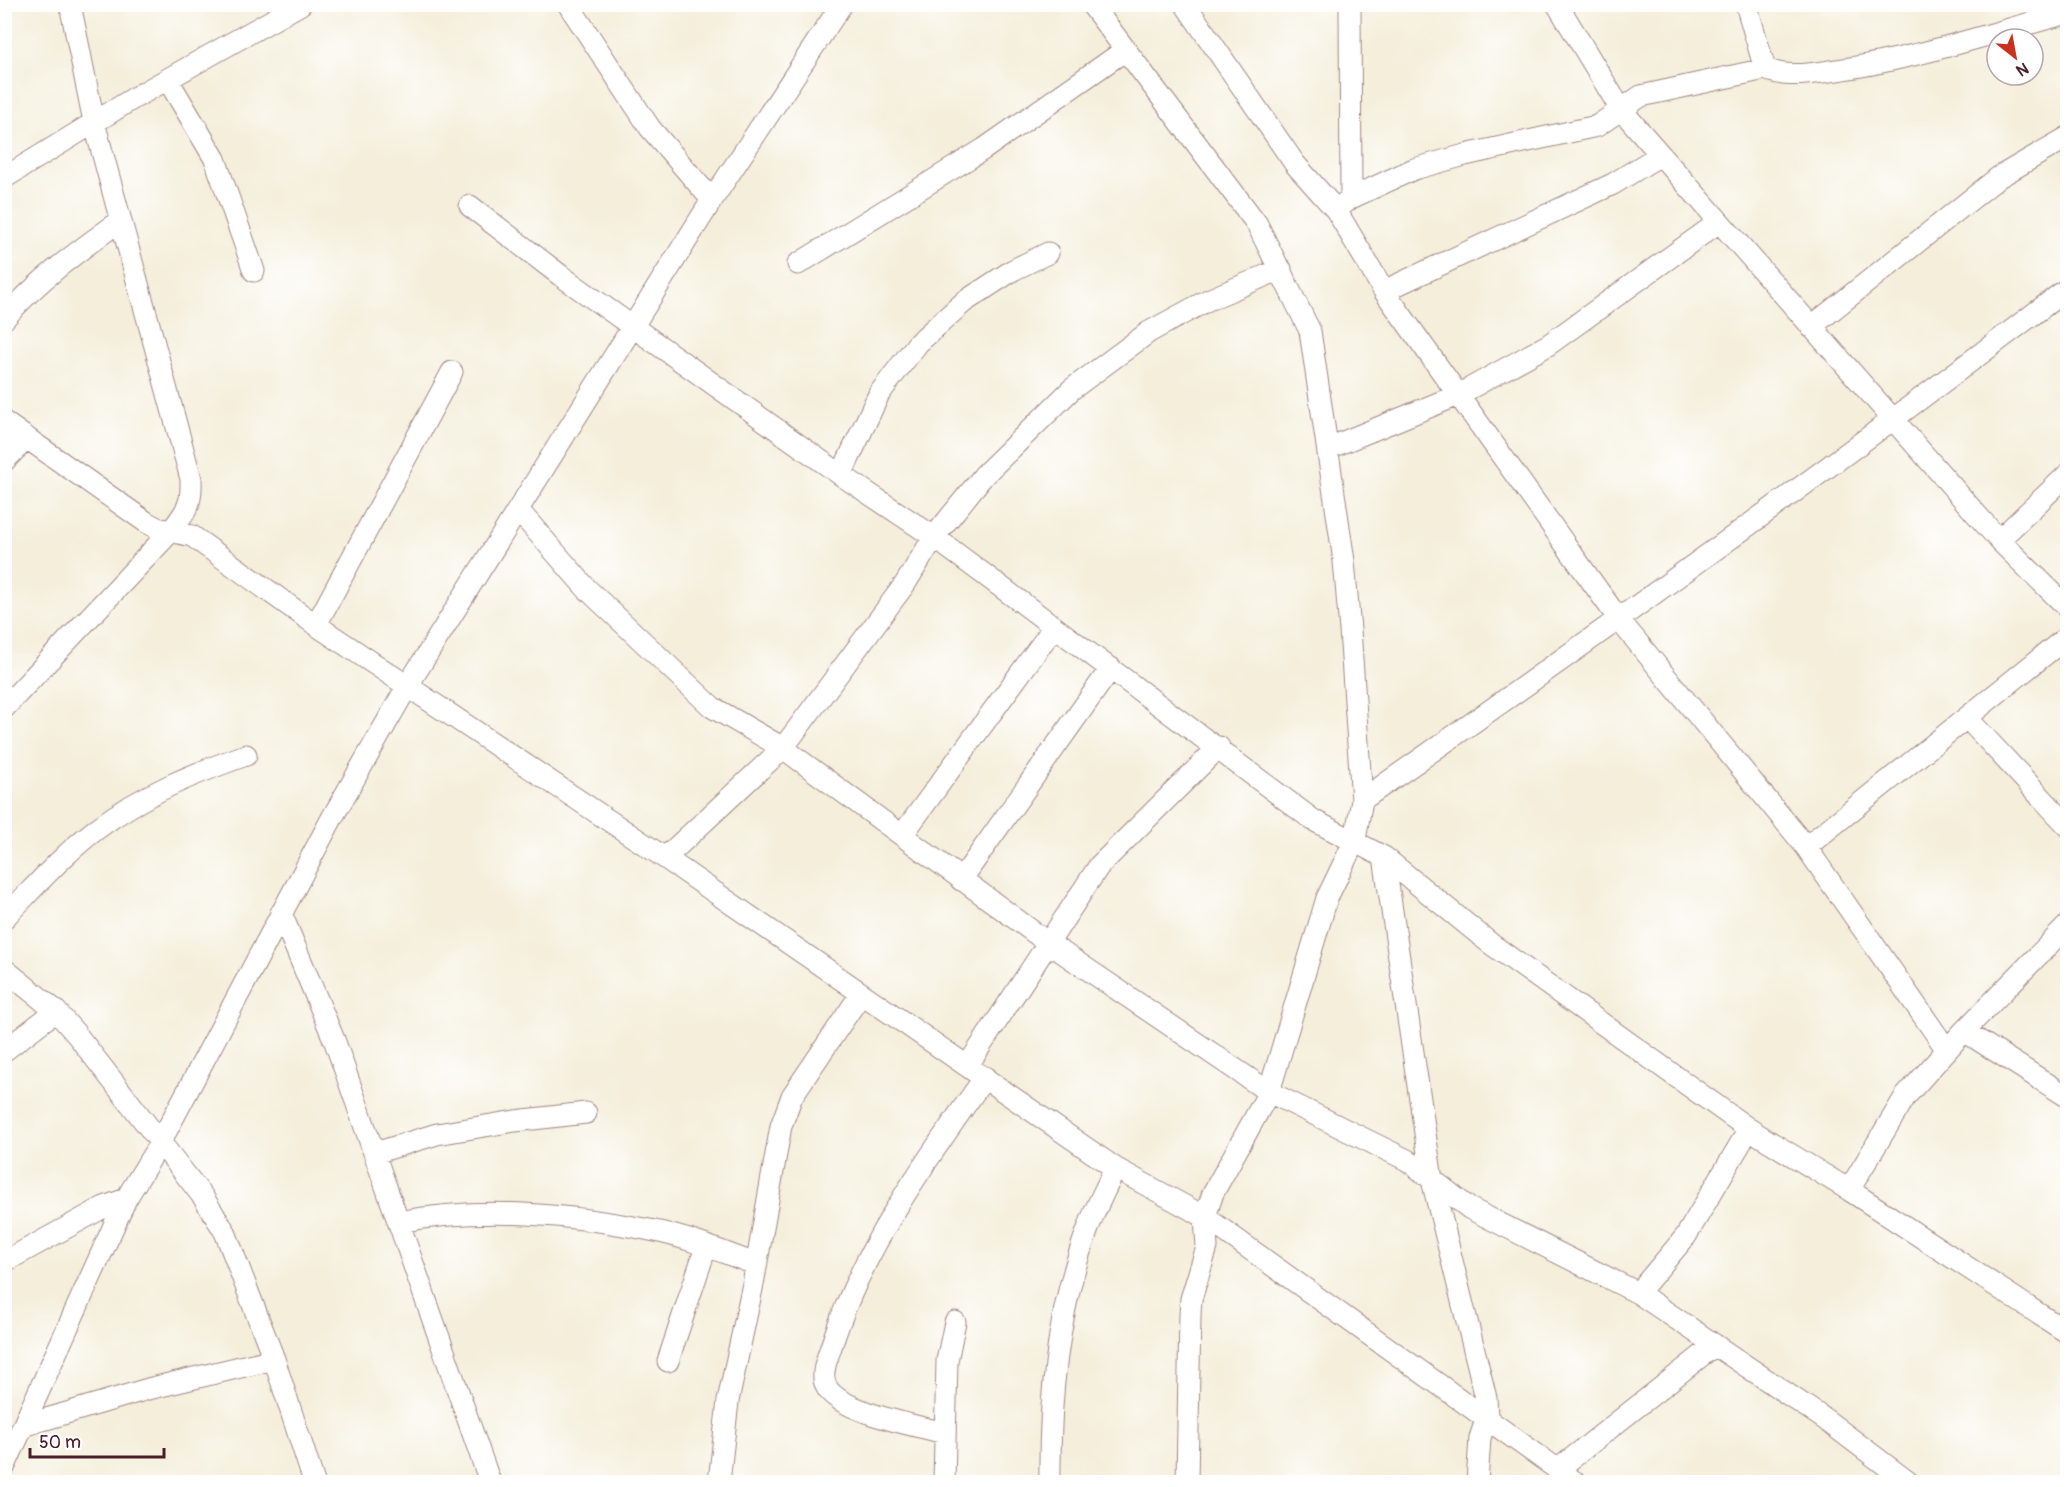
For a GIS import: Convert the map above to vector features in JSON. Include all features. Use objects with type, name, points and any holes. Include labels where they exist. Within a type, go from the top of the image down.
[{"type":"street","points":[[4,708],[172,530],[188,509],[191,479],[94,122],[70,4]]},
{"type":"street","points":[[4,178],[94,122],[301,4]]},
{"type":"street","points":[[568,4],[650,128],[712,200]]},
{"type":"street","points":[[4,1468],[26,1425],[126,1199],[160,1143],[281,913],[408,685],[712,200],[842,4]]},
{"type":"street","points":[[1091,4],[1124,51],[1257,224],[1310,331],[1344,561],[1362,800],[1354,840],[1328,898],[1269,1092],[1213,1193],[1205,1217],[1207,1247],[1191,1299],[1187,1482]]},
{"type":"street","points":[[1185,4],[1295,164],[1343,204],[1384,291],[1620,621],[1806,847],[1947,1050]]},
{"type":"street","points":[[1343,204],[1350,4]]},
{"type":"street","points":[[1557,4],[1620,108],[1999,540],[2067,608]]},
{"type":"street","points":[[1746,4],[1765,69]]},
{"type":"street","points":[[1343,204],[1414,169],[1465,155],[1597,126],[1611,118],[1620,108],[1641,96],[1765,69],[1775,74],[1801,75],[1883,63],[1962,45],[2030,13],[2067,13]]},
{"type":"street","points":[[798,264],[984,149],[1124,51]]},
{"type":"street","points":[[168,80],[215,159],[234,208],[254,271]]},
{"type":"street","points":[[1812,327],[1999,177],[2067,137]]},
{"type":"street","points":[[1384,291],[1612,184],[1660,155]]},
{"type":"street","points":[[470,206],[560,275],[841,475],[934,537],[1219,747],[1313,820],[1384,857],[1491,944],[1749,1129],[1849,1190],[2067,1333]]},
{"type":"street","points":[[4,319],[29,291],[59,265],[120,221]]},
{"type":"street","points":[[1329,448],[1458,395],[1548,345],[1719,222]]},
{"type":"street","points":[[841,475],[879,394],[918,343],[964,302],[1013,270],[1048,253]]},
{"type":"street","points":[[665,858],[783,748],[905,584],[934,537],[984,476],[1072,389],[1149,332],[1208,300],[1281,269]]},
{"type":"street","points":[[1362,800],[1620,621],[1894,420],[2067,288]]},
{"type":"street","points":[[316,625],[452,372]]},
{"type":"street","points":[[4,422],[146,522],[157,528],[192,536],[316,625],[665,858],[1115,1168],[1205,1217],[1575,1482]]},
{"type":"street","points":[[4,460],[27,438]]},
{"type":"street","points":[[1999,540],[2067,474]]},
{"type":"street","points":[[519,511],[586,589],[712,707],[783,748],[1047,942],[1269,1092],[1407,1160],[1469,1208],[1638,1293],[1826,1420],[1908,1482]]},
{"type":"street","points":[[903,834],[1054,627]]},
{"type":"street","points":[[1806,847],[2067,636]]},
{"type":"street","points":[[961,880],[1111,668]]},
{"type":"street","points":[[1967,718],[2067,826]]},
{"type":"street","points":[[944,1433],[850,1406],[828,1389],[824,1380],[825,1365],[846,1300],[870,1254],[977,1071],[1047,942],[1099,866],[1219,747]]},
{"type":"street","points":[[4,918],[97,829],[145,797],[184,777],[246,755]]},
{"type":"street","points":[[1384,857],[1432,1180],[1486,1398],[1487,1417],[1480,1438],[1477,1482]]},
{"type":"street","points":[[281,913],[335,1042],[490,1482]]},
{"type":"street","points":[[1849,1190],[1905,1097],[1964,1031],[2067,925]]},
{"type":"street","points":[[4,969],[56,1011],[203,1197],[225,1232],[274,1359],[314,1482]]},
{"type":"street","points":[[719,1482],[728,1401],[781,1126],[792,1096],[861,994]]},
{"type":"street","points":[[4,1051],[56,1011]]},
{"type":"street","points":[[1964,1031],[2067,1097]]},
{"type":"street","points":[[375,1153],[437,1134],[515,1121],[586,1113]]},
{"type":"street","points":[[1638,1293],[1686,1236],[1749,1129]]},
{"type":"street","points":[[1050,1482],[1049,1428],[1062,1330],[1089,1226],[1115,1168]]},
{"type":"street","points":[[4,1262],[104,1207],[126,1199]]},
{"type":"street","points":[[399,1222],[442,1214],[544,1214],[656,1232],[755,1264]]},
{"type":"street","points":[[668,1361],[706,1247]]},
{"type":"street","points":[[944,1482],[947,1361],[955,1322]]},
{"type":"street","points":[[1557,1470],[1715,1345]]},
{"type":"street","points":[[26,1425],[148,1389],[274,1359]]}]
